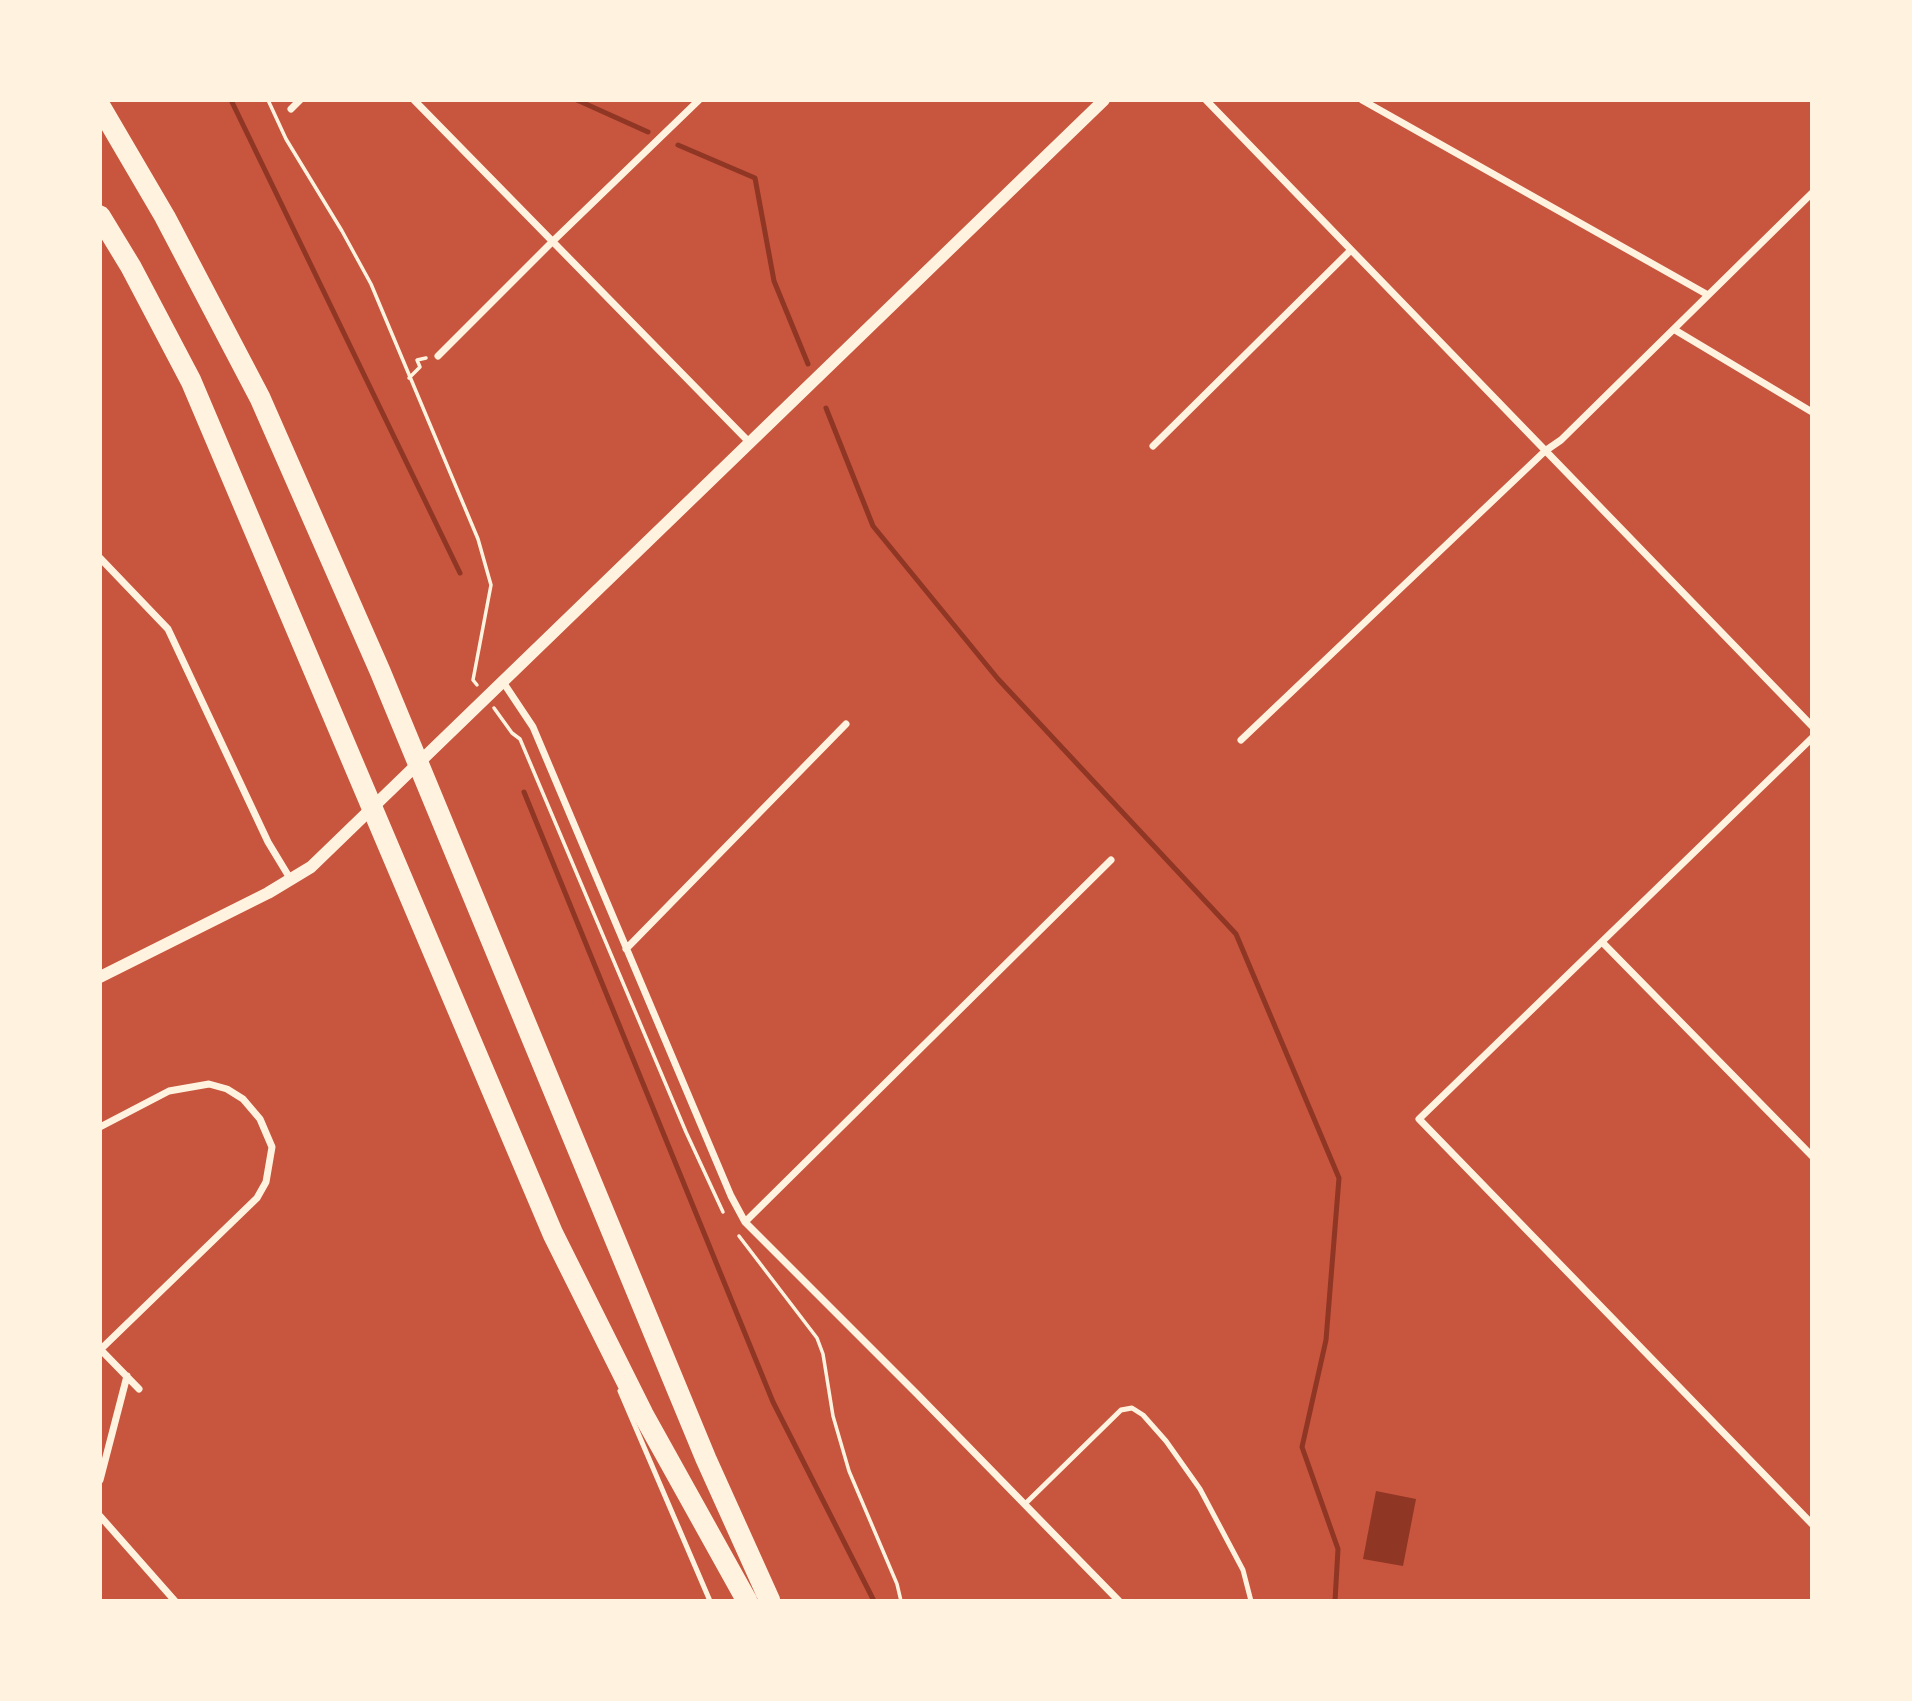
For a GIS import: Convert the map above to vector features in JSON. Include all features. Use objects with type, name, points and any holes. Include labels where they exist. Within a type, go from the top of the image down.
[{"type":"highway","points":[[100,106],[165,217],[260,398],[380,671],[706,1460],[770,1601]]},
{"type":"highway","points":[[100,216],[131,267],[191,381],[553,1234],[643,1414],[747,1601]]},
{"type":"street","points":[[291,109],[300,100]]},
{"type":"street","points":[[414,100],[750,443]]},
{"type":"street","points":[[438,356],[699,100]]},
{"type":"street","points":[[100,977],[312,867],[1104,100]]},
{"type":"street","points":[[1206,100],[1812,726]]},
{"type":"street","points":[[1362,100],[1708,295]]},
{"type":"street","points":[[1241,740],[1545,451],[1561,440],[1812,194]]},
{"type":"street","points":[[1153,446],[1351,250]]},
{"type":"street","points":[[1675,330],[1812,411]]},
{"type":"street","points":[[100,558],[168,629],[268,842],[291,880]]},
{"type":"street","points":[[503,682],[533,727],[744,1222],[1119,1601]]},
{"type":"street","points":[[626,949],[846,724]]},
{"type":"street","points":[[1812,738],[1419,1119],[1812,1524]]},
{"type":"street","points":[[744,1222],[1111,860]]},
{"type":"street","points":[[1602,942],[1812,1156]]},
{"type":"street","points":[[100,1127],[169,1091],[209,1084],[227,1089],[243,1099],[260,1119],[272,1147],[267,1182],[257,1198],[100,1350],[139,1389]]},
{"type":"street","points":[[100,1480],[127,1376]]},
{"type":"street","points":[[100,1516],[175,1601]]},
{"type":"lane","points":[[553,1234],[607,1361]]},
{"type":"lane","points":[[618,1386],[710,1601]]},
{"type":"lane","points":[[1025,1504],[1121,1410],[1132,1408],[1143,1415],[1166,1441],[1200,1489],[1243,1570],[1251,1601]]},
{"type":"path","points":[[409,378],[420,367],[417,360],[438,356]]},
{"type":"shaded area","points":[[1376,1491],[1416,1499],[1403,1566],[1363,1559]]},
{"type":"waterway","points":[[231,100],[460,573]]},
{"type":"waterway","points":[[577,100],[648,132]]},
{"type":"waterway","points":[[678,145],[755,178],[774,281],[808,364]]},
{"type":"waterway","points":[[826,408],[873,526],[998,679],[1236,934],[1339,1178],[1326,1340],[1302,1447],[1338,1549],[1335,1601]]},
{"type":"waterway","points":[[524,792],[773,1402],[874,1601]]}]
